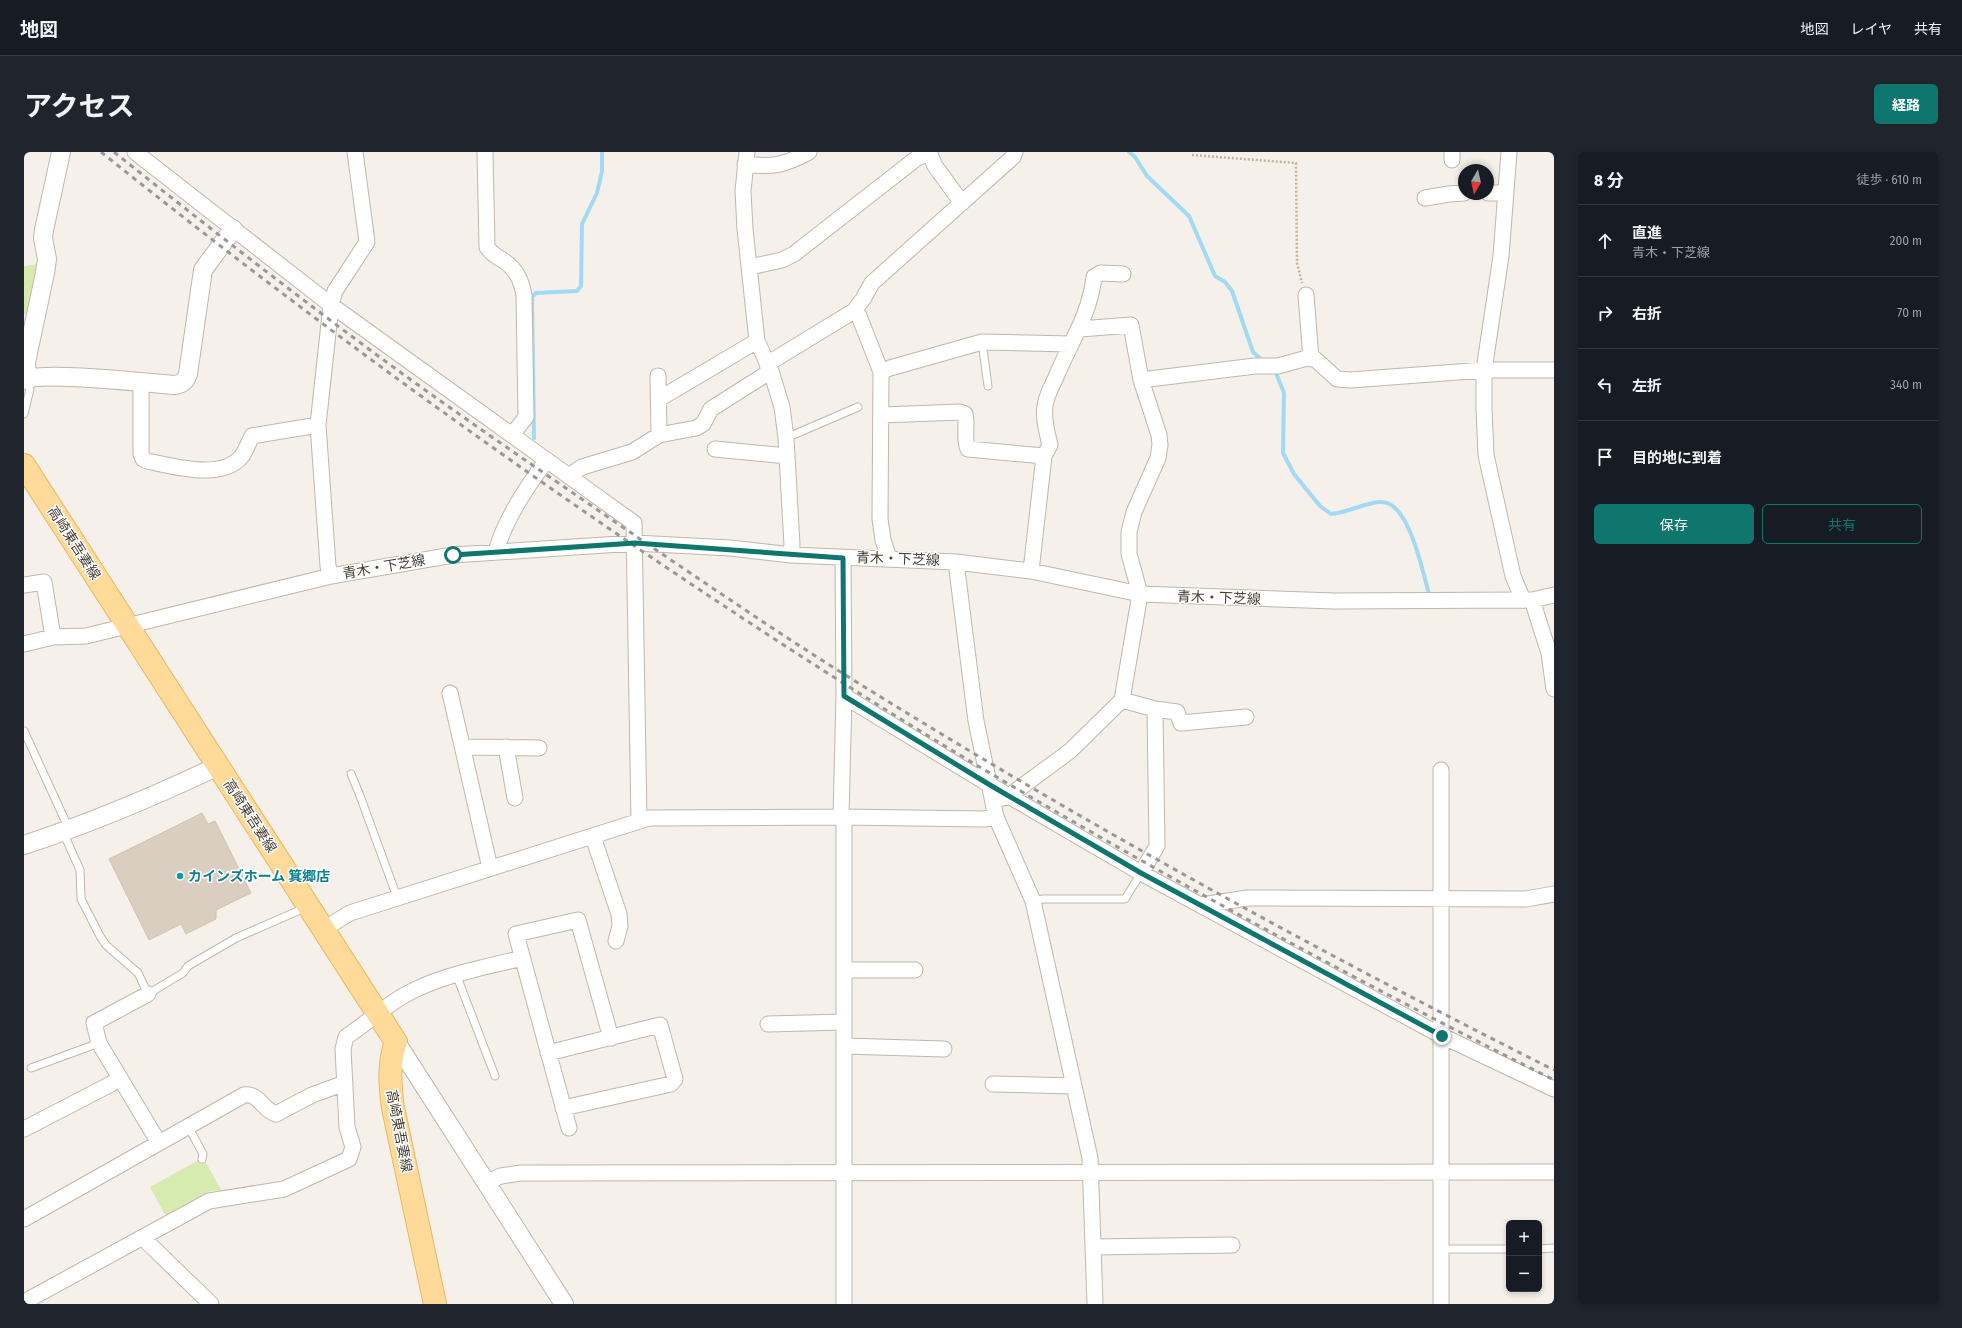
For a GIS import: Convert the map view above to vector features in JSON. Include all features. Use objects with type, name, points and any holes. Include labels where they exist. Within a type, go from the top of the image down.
[{"type":"main road","name":"高崎東吾妻線","points":[[24,465],[396,1042],[392,1053],[390,1067],[392,1108],[435,1304]]},
{"type":"street","points":[[61,152],[44,230],[43,238],[46,259],[26,362],[26,379],[69,378],[174,385],[181,384],[188,374],[203,270],[233,229]]},
{"type":"street","points":[[135,152],[331,305],[634,523],[639,821]]},
{"type":"street","points":[[331,576],[328,566],[318,425],[331,305],[335,291],[368,242],[355,152]]},
{"type":"street","points":[[485,152],[487,247],[490,252],[513,269],[520,278],[524,295],[526,417],[512,435]]},
{"type":"street","points":[[791,555],[792,544],[786,438],[782,407],[769,368],[757,341],[744,214],[746,158],[778,166],[793,161],[809,152]]},
{"type":"street","points":[[569,476],[582,467],[632,452],[659,435],[696,428],[703,424],[711,409],[854,311],[872,283],[962,204],[1013,157],[1015,152]]},
{"type":"street","points":[[750,267],[782,260],[794,254],[917,158],[929,153],[962,204]]},
{"type":"street","points":[[1511,153],[1501,256],[1484,370],[1486,455],[1513,576],[1528,600],[1549,653],[1554,689]]},
{"type":"street","points":[[1494,193],[1506,193]]},
{"type":"street","points":[[1425,198],[1458,194]]},
{"type":"street","points":[[1031,571],[1044,456],[1050,445],[1044,417],[1045,404],[1070,344],[1080,329],[1088,309],[1094,277],[1101,273],[1123,274]]},
{"type":"street","points":[[1306,295],[1311,359]]},
{"type":"street","points":[[854,311],[859,316],[881,372],[882,415],[880,519],[883,540],[889,558]]},
{"type":"street","points":[[992,801],[1009,796],[1070,751],[1122,700],[1140,594],[1129,554],[1129,532],[1134,512],[1158,458],[1160,445],[1159,435],[1142,380],[1131,325],[1080,329]]},
{"type":"street","points":[[659,400],[757,341]]},
{"type":"street","points":[[881,372],[982,342],[1070,344]]},
{"type":"street","points":[[1142,380],[1254,366],[1278,366],[1307,358],[1315,360],[1337,379],[1351,380],[1484,370],[1554,370]]},
{"type":"street","points":[[658,376],[659,435]]},
{"type":"street","points":[[142,383],[141,454],[143,459],[147,461],[196,470],[224,468],[242,456],[252,436],[318,425]]},
{"type":"street","points":[[882,415],[960,412],[965,414],[967,422],[966,445],[968,449],[1044,456]]},
{"type":"street","points":[[715,449],[787,456]]},
{"type":"street","points":[[496,551],[524,490],[546,461]]},
{"type":"street","name":"青木・下芝線","points":[[24,644],[53,637],[86,636],[331,576],[453,555],[635,543],[730,548],[791,555],[956,562],[1031,571],[1140,594],[1334,601],[1528,600],[1554,595]]},
{"type":"street","points":[[843,558],[844,696],[841,817],[844,824],[844,1304]]},
{"type":"street","points":[[956,562],[976,721],[992,801],[996,817],[1033,901],[1090,1158],[1095,1304]]},
{"type":"street","points":[[24,585],[44,582],[53,637]]},
{"type":"street","points":[[450,694],[490,868]]},
{"type":"street","points":[[844,696],[990,785],[1141,873],[1442,1036],[1554,1089]]},
{"type":"street","points":[[1122,700],[1155,709],[1177,712],[1181,723],[1246,717]]},
{"type":"street","points":[[1141,873],[1157,846],[1155,709]]},
{"type":"street","points":[[463,747],[539,748]]},
{"type":"street","points":[[506,747],[515,798]]},
{"type":"street","points":[[24,845],[66,831],[149,799],[218,766]]},
{"type":"street","points":[[1441,770],[1441,1304]]},
{"type":"street","points":[[324,929],[350,913],[396,897],[593,837],[649,818],[841,817],[984,819],[996,817]]},
{"type":"street","points":[[593,837],[619,914],[620,926],[616,942]]},
{"type":"street","points":[[1202,905],[1247,898],[1526,899],[1554,894]]},
{"type":"street","points":[[569,1128],[516,934],[578,920],[611,1038]]},
{"type":"street","points":[[24,1302],[210,1201],[284,1189],[349,1159],[353,1147],[347,1126],[343,1049],[346,1037],[404,995],[456,974],[522,958]]},
{"type":"street","points":[[844,970],[915,970]]},
{"type":"street","points":[[148,994],[94,1023],[99,1043],[159,1143]]},
{"type":"street","points":[[768,1024],[844,1022]]},
{"type":"street","points":[[548,1053],[660,1025],[675,1079],[671,1084],[563,1108]]},
{"type":"street","points":[[396,1042],[564,1304]]},
{"type":"street","points":[[844,1046],[944,1049]]},
{"type":"street","points":[[24,1129],[110,1084],[119,1077]]},
{"type":"street","points":[[24,1219],[244,1095],[253,1095],[269,1112],[276,1114],[312,1095],[345,1082]]},
{"type":"street","points":[[993,1084],[1074,1086]]},
{"type":"street","points":[[487,1182],[501,1176],[521,1173],[1554,1172]]},
{"type":"street","points":[[143,1238],[211,1304]]},
{"type":"street","points":[[1094,1247],[1232,1246]]},
{"type":"lane","points":[[982,342],[988,386]]},
{"type":"lane","points":[[24,414],[30,389],[26,379]]},
{"type":"lane","points":[[786,438],[858,407]]},
{"type":"lane","points":[[24,731],[66,831],[80,870],[82,899],[106,945],[138,973],[148,994],[183,973],[188,966],[236,938],[300,910],[307,904]]},
{"type":"lane","points":[[350,774],[359,793],[396,897]]},
{"type":"lane","points":[[1033,901],[1043,899],[1126,899],[1141,873]]},
{"type":"lane","points":[[456,974],[495,1076]]},
{"type":"lane","points":[[31,1068],[99,1043]]},
{"type":"lane","points":[[188,1126],[203,1154],[202,1159]]},
{"type":"lane","points":[[1542,1249],[1554,1248]]},
{"type":"lane","points":[[1442,1249],[1506,1249]]},
{"type":"path","points":[[1192,155],[1296,163],[1297,263],[1306,295]]},
{"type":"green space","points":[[38,264],[30,314],[24,314],[24,266]]},
{"type":"green space","points":[[194,1130],[206,1152],[204,1159],[221,1190],[210,1191],[165,1215],[150,1187],[199,1160],[200,1156],[188,1133]]},
{"type":"building","name":"カインズホーム 箕郷店","points":[[202,813],[208,824],[215,821],[251,893],[216,910],[216,919],[186,934],[181,924],[149,940],[109,859]]},
{"type":"waterway","points":[[534,438],[532,297],[536,293],[577,291],[581,286],[582,224],[597,193],[602,171],[602,152]]},
{"type":"waterway","points":[[1129,152],[1135,157],[1147,176],[1189,216],[1215,276],[1225,282],[1232,291],[1253,352],[1264,362]]},
{"type":"waterway","points":[[1274,370],[1284,393],[1283,453],[1294,474],[1320,506],[1331,514],[1344,512],[1377,502],[1392,505],[1400,513],[1413,540],[1419,556],[1429,594]]},
{"type":"railway","points":[[101,152],[291,300],[485,442],[617,534],[812,663],[911,726],[1146,863],[1281,938],[1554,1080]]},
{"type":"railway","points":[[114,152],[256,264],[400,372],[640,539],[751,614],[835,668],[947,738],[1204,886],[1378,980],[1554,1070]]},
{"type":"place","name":"カインズホーム 箕郷店","points":[[180,876]]},
{"type":"route","points":[[453,555],[635,543],[730,548],[791,555],[843,558],[844,696],[990,785],[1141,873],[1442,1036]]}]
